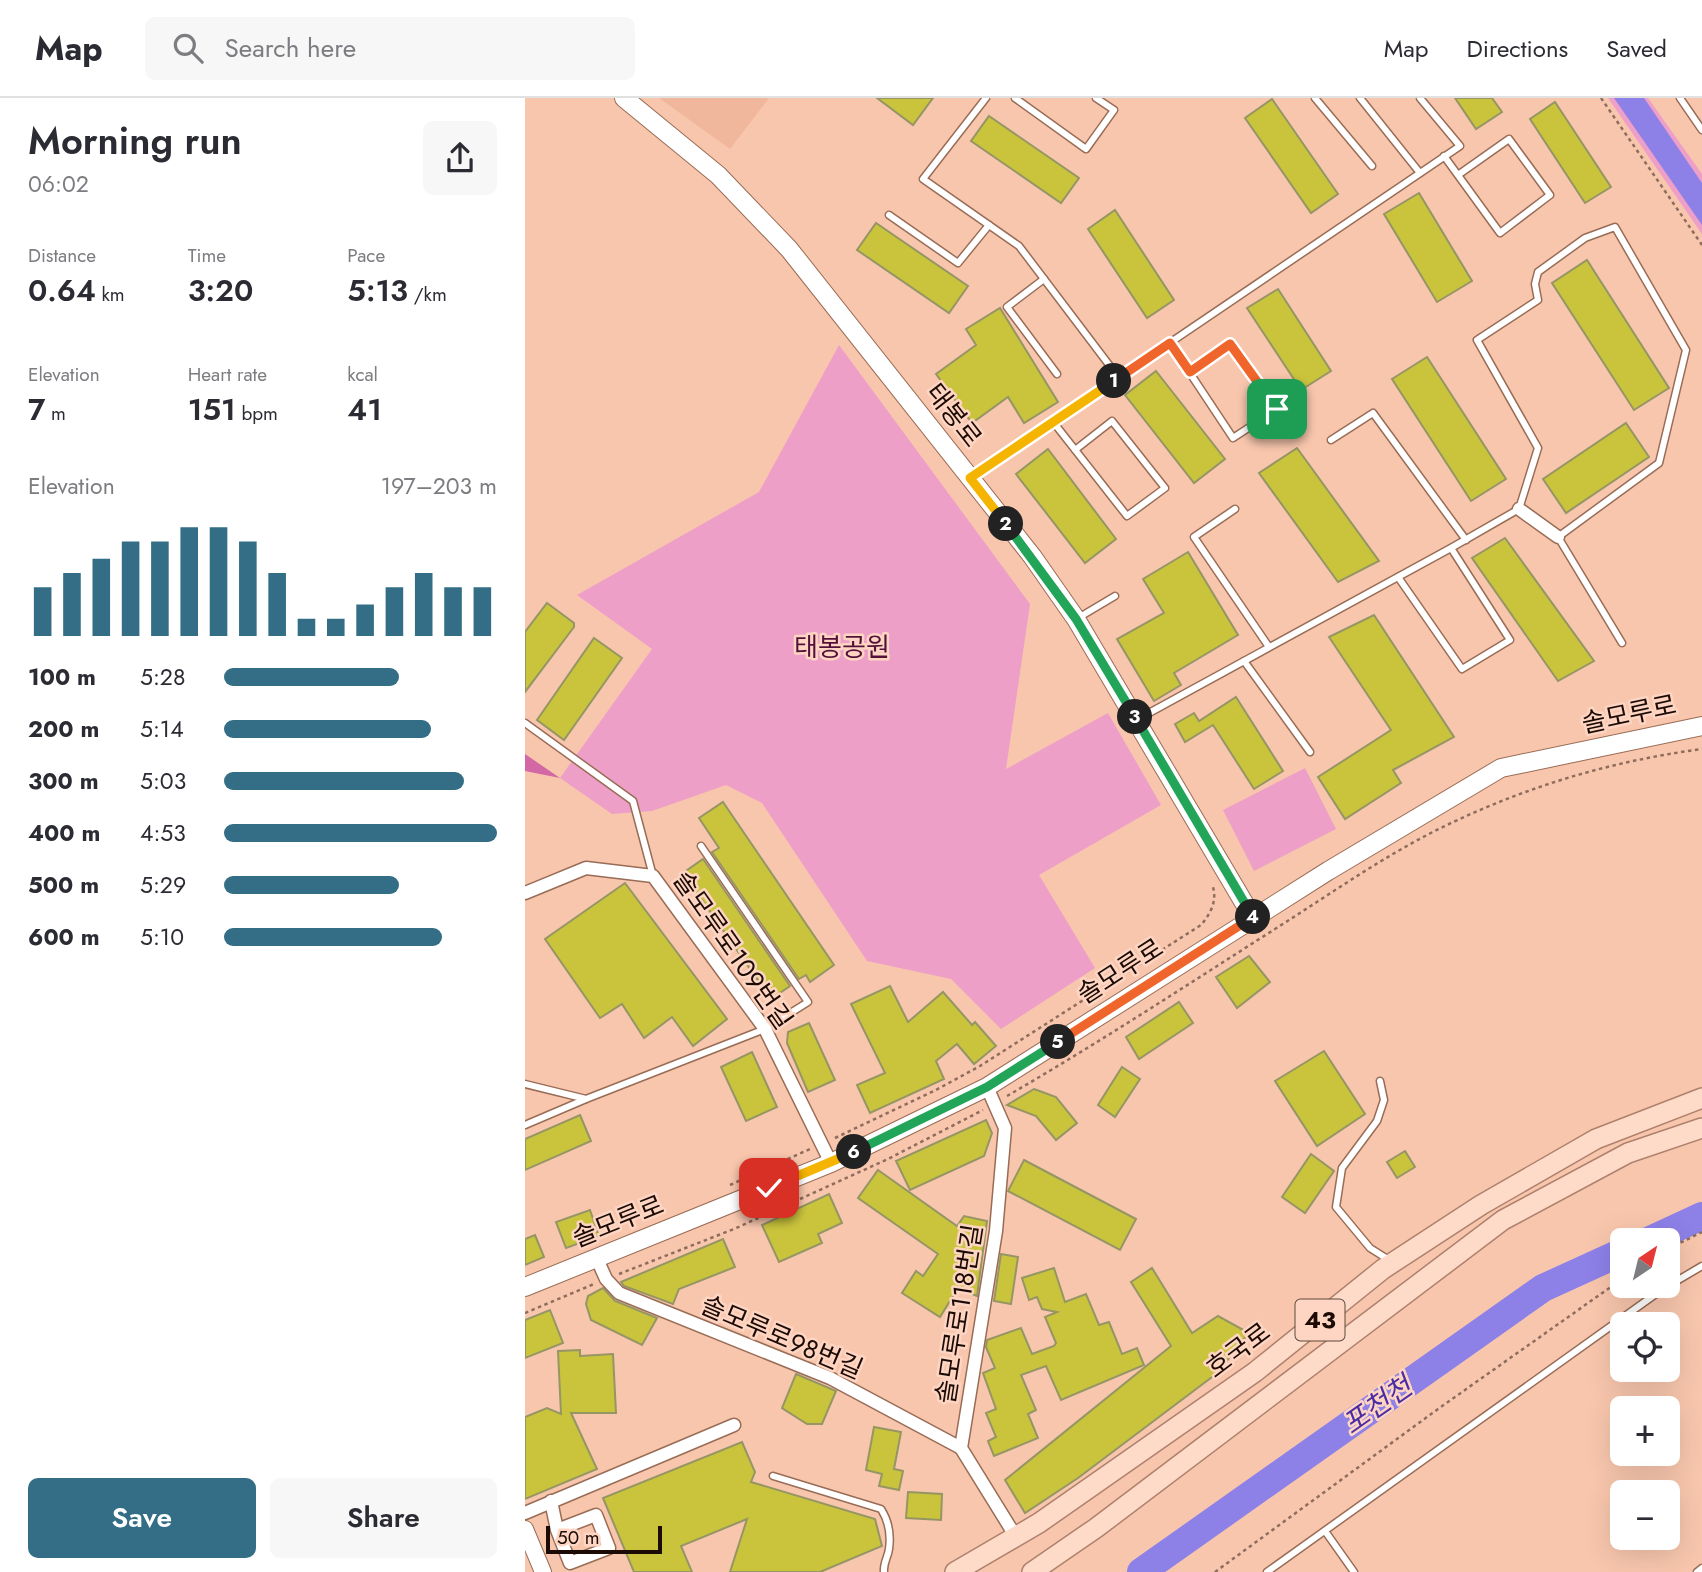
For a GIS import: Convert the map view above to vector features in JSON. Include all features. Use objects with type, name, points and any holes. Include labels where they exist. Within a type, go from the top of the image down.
[{"type":"main road","name":"태봉로","points":[[624,98],[719,175],[789,249],[1033,556],[1076,619],[1253,918]]},
{"type":"main road","name":"솔모루로","points":[[525,1287],[831,1163],[987,1087],[1253,918],[1501,768],[1702,726]]},
{"type":"main road","name":"호국로","points":[[955,1572],[1016,1537],[1255,1372],[1393,1263],[1481,1205],[1596,1139],[1702,1098]]},
{"type":"main road","name":"43","points":[[1032,1572],[1096,1528],[1503,1220],[1628,1153],[1702,1128]]},
{"type":"street","points":[[1519,509],[1558,537]]},
{"type":"street","points":[[525,893],[586,868],[653,876]]},
{"type":"street","name":"솔모루로109번길","points":[[653,876],[765,1029],[831,1163]]},
{"type":"street","name":"솔모루로118번길","points":[[961,1448],[997,1218],[1005,1128],[987,1087]]},
{"type":"street","points":[[597,1259],[606,1279]]},
{"type":"street","name":"솔모루로98번길","points":[[606,1279],[619,1293],[830,1378],[961,1448]]},
{"type":"street","points":[[525,1513],[734,1425]]},
{"type":"street","points":[[961,1448],[1016,1537]]},
{"type":"street","points":[[551,1501],[557,1530]]},
{"type":"street","points":[[525,1529],[543,1572]]},
{"type":"lane","points":[[986,98],[923,179],[1019,246],[1119,378]]},
{"type":"lane","points":[[1015,98],[1024,100],[1086,149],[1114,110],[1096,98]]},
{"type":"lane","points":[[1315,98],[1372,166]]},
{"type":"lane","points":[[1360,98],[1420,173]]},
{"type":"lane","points":[[970,478],[1460,146],[1420,98]]},
{"type":"lane","points":[[1680,98],[1702,130]]},
{"type":"lane","points":[[1444,156],[1500,233],[1550,195],[1509,139],[1458,175]]},
{"type":"lane","points":[[888,215],[958,263],[989,225]]},
{"type":"lane","points":[[1137,720],[1519,509],[1538,447],[1477,340],[1538,300],[1535,284],[1538,272],[1585,238],[1615,227],[1686,350],[1659,463],[1558,537],[1622,643]]},
{"type":"lane","points":[[1044,279],[1007,307],[1057,374]]},
{"type":"lane","points":[[1170,343],[1234,438],[1277,409],[1230,344],[1190,372]]},
{"type":"lane","points":[[1331,440],[1373,413],[1466,540]]},
{"type":"lane","points":[[1053,423],[1127,516],[1165,488],[1112,421],[1075,450]]},
{"type":"lane","points":[[1235,509],[1193,537],[1269,647]]},
{"type":"lane","points":[[1398,577],[1462,669],[1510,640],[1451,548]]},
{"type":"lane","points":[[1076,619],[1115,596]]},
{"type":"lane","points":[[1244,661],[1310,752]]},
{"type":"lane","points":[[525,723],[633,801],[653,876]]},
{"type":"lane","points":[[525,1125],[765,1029],[808,1002],[701,846]]},
{"type":"lane","points":[[1380,1081],[1384,1100],[1377,1121],[1342,1168],[1336,1207],[1370,1248],[1393,1263]]},
{"type":"lane","points":[[525,1084],[586,1099]]},
{"type":"lane","points":[[1680,1279],[1702,1266]]},
{"type":"lane","points":[[1267,1572],[1651,1298]]},
{"type":"lane","points":[[773,1476],[881,1509],[888,1519],[890,1549],[883,1565],[884,1572]]},
{"type":"lane","points":[[1325,1531],[1354,1572]]},
{"type":"lane","points":[[1697,1572],[1702,1568]]},
{"type":"path","points":[[1601,98],[1702,245]]},
{"type":"path","points":[[525,1313],[734,1229],[930,1138],[994,1104],[1140,1017],[1317,902],[1448,825],[1513,797],[1573,776],[1625,761],[1702,750]]},
{"type":"path","points":[[725,1187],[823,1144],[980,1066],[1201,925],[1213,907],[1215,892],[1210,877]]},
{"type":"path","points":[[1680,1243],[1702,1232]]},
{"type":"path","points":[[1215,1572],[1610,1287]]},
{"type":"shaded area","points":[[659,98],[769,98],[730,149]]},
{"type":"shaded area","points":[[1614,98],[1644,98],[1702,183],[1702,225]]},
{"type":"shaded area","points":[[525,754],[560,778],[525,771]]},
{"type":"green space","points":[[1608,98],[1648,98],[1702,174],[1702,234]]},
{"type":"green space","name":"태봉공원","points":[[839,345],[1030,604],[1006,769],[1108,713],[1161,805],[1039,875],[1095,968],[1001,1029],[951,979],[867,961],[762,803],[726,785],[652,811],[612,814],[560,778],[652,649],[577,595],[759,492]]},
{"type":"green space","points":[[1305,768],[1336,829],[1254,871],[1223,810]]},
{"type":"building","points":[[877,98],[933,98],[913,125]]},
{"type":"building","points":[[1455,98],[1492,98],[1502,112],[1476,129]]},
{"type":"building","points":[[1272,99],[1338,194],[1311,213],[1245,118]]},
{"type":"building","points":[[1555,102],[1611,187],[1585,203],[1530,119]]},
{"type":"building","points":[[989,116],[1079,178],[1061,203],[971,141]]},
{"type":"building","points":[[1419,193],[1472,281],[1437,302],[1384,214]]},
{"type":"building","points":[[1115,210],[1174,300],[1147,318],[1088,229]]},
{"type":"building","points":[[876,223],[968,286],[949,313],[857,250]]},
{"type":"building","points":[[1587,260],[1669,388],[1634,410],[1552,283]]},
{"type":"building","points":[[1278,289],[1331,371],[1301,390],[1247,308]]},
{"type":"building","points":[[1000,308],[1058,402],[1024,423],[1008,397],[972,423],[936,374],[976,345],[966,329]]},
{"type":"building","points":[[1427,357],[1506,479],[1471,501],[1392,379]]},
{"type":"building","points":[[1156,371],[1225,459],[1194,483],[1125,395]]},
{"type":"building","points":[[1626,423],[1649,457],[1566,513],[1543,479]]},
{"type":"building","points":[[1297,448],[1379,561],[1338,582],[1259,473]]},
{"type":"building","points":[[1048,449],[1116,539],[1085,563],[1016,474]]},
{"type":"building","points":[[1505,538],[1594,661],[1558,681],[1472,558]]},
{"type":"building","points":[[1188,552],[1238,635],[1174,673],[1181,685],[1154,701],[1117,639],[1164,613],[1143,579]]},
{"type":"building","points":[[547,603],[574,623],[574,627],[525,692],[525,632]]},
{"type":"building","points":[[1374,615],[1454,737],[1393,770],[1401,783],[1345,819],[1318,777],[1391,730],[1329,637]]},
{"type":"building","points":[[594,638],[622,658],[564,740],[537,720]]},
{"type":"building","points":[[1236,697],[1283,771],[1254,789],[1213,725],[1185,742],[1175,724],[1194,713],[1199,721]]},
{"type":"building","points":[[723,802],[834,965],[810,982],[806,975],[799,979],[712,852],[719,848],[699,818]]},
{"type":"building","points":[[703,859],[790,986],[771,999],[683,873]]},
{"type":"building","points":[[625,883],[727,1019],[693,1046],[672,1017],[644,1038],[622,1004],[600,1018],[545,939]]},
{"type":"building","points":[[1249,956],[1270,982],[1237,1008],[1216,977]]},
{"type":"building","points":[[890,986],[908,1022],[943,992],[972,1025],[975,1022],[996,1046],[974,1064],[957,1044],[936,1061],[944,1079],[870,1113],[857,1085],[885,1073],[851,1004]]},
{"type":"building","points":[[1179,1002],[1193,1023],[1139,1059],[1126,1037]]},
{"type":"building","points":[[809,1023],[835,1080],[808,1092],[787,1043],[788,1032]]},
{"type":"building","points":[[1324,1051],[1365,1114],[1317,1146],[1275,1081]]},
{"type":"building","points":[[752,1052],[777,1107],[746,1121],[721,1067]]},
{"type":"building","points":[[1122,1067],[1140,1079],[1115,1117],[1098,1105]]},
{"type":"building","points":[[1034,1089],[1056,1097],[1077,1123],[1056,1140],[1036,1116],[1007,1105]]},
{"type":"building","points":[[580,1115],[591,1141],[525,1170],[525,1139]]},
{"type":"building","points":[[986,1120],[992,1133],[984,1156],[910,1190],[896,1161]]},
{"type":"building","points":[[1405,1151],[1415,1167],[1397,1178],[1387,1162]]},
{"type":"building","points":[[1311,1154],[1334,1171],[1305,1213],[1282,1197]]},
{"type":"building","points":[[1024,1160],[1136,1219],[1120,1250],[1008,1191]]},
{"type":"building","points":[[878,1170],[957,1226],[964,1216],[987,1221],[977,1296],[958,1288],[940,1317],[902,1293],[916,1271],[923,1276],[938,1254],[858,1198]]},
{"type":"building","points":[[829,1194],[842,1223],[818,1234],[822,1243],[779,1262],[762,1225]]},
{"type":"building","points":[[590,1210],[599,1236],[566,1248],[556,1222]]},
{"type":"building","points":[[535,1235],[544,1257],[525,1265],[525,1239]]},
{"type":"building","points":[[723,1239],[735,1267],[679,1289],[673,1304],[624,1286],[621,1282]]},
{"type":"building","points":[[1001,1254],[1018,1257],[1011,1304],[994,1301]]},
{"type":"building","points":[[1054,1268],[1065,1302],[1086,1294],[1099,1325],[1109,1322],[1122,1354],[1137,1348],[1144,1365],[1061,1400],[1046,1366],[1021,1375],[1036,1410],[1028,1414],[1038,1438],[994,1456],[988,1441],[996,1437],[986,1413],[996,1409],[983,1373],[995,1368],[986,1347],[987,1340],[1021,1328],[1032,1354],[1054,1346],[1056,1343],[1045,1317],[1057,1312],[1042,1309],[1037,1297],[1029,1300],[1022,1278]]},
{"type":"building","points":[[1152,1268],[1192,1333],[1218,1316],[1249,1333],[1216,1374],[1078,1478],[1025,1513],[1005,1480],[1171,1346],[1131,1282]]},
{"type":"building","points":[[603,1288],[615,1301],[657,1318],[642,1345],[591,1320],[586,1304],[588,1296]]},
{"type":"building","points":[[550,1310],[563,1343],[525,1358],[525,1320]]},
{"type":"building","points":[[580,1350],[580,1356],[613,1354],[616,1413],[571,1413],[597,1469],[525,1499],[525,1417],[547,1408],[561,1414],[558,1351]]},
{"type":"building","points":[[796,1374],[836,1391],[822,1424],[807,1424],[782,1408]]},
{"type":"building","points":[[874,1427],[901,1432],[894,1469],[903,1471],[899,1490],[879,1486],[882,1474],[866,1470]]},
{"type":"building","points":[[742,1442],[755,1472],[751,1482],[875,1519],[882,1546],[820,1572],[730,1572],[747,1519],[681,1546],[692,1572],[634,1572],[603,1498]]},
{"type":"building","points":[[908,1492],[942,1494],[941,1520],[906,1518]]},
{"type":"waterway","name":"포천천","points":[[1676,1228],[1702,1216]]},
{"type":"waterway","name":"포천천","points":[[1141,1572],[1543,1288],[1610,1257]]},
{"type":"route","points":[[769,1188],[831,1163],[987,1087],[1253,918],[1076,619],[1033,556],[970,478],[1170,343],[1190,372],[1230,344],[1277,409]]}]
